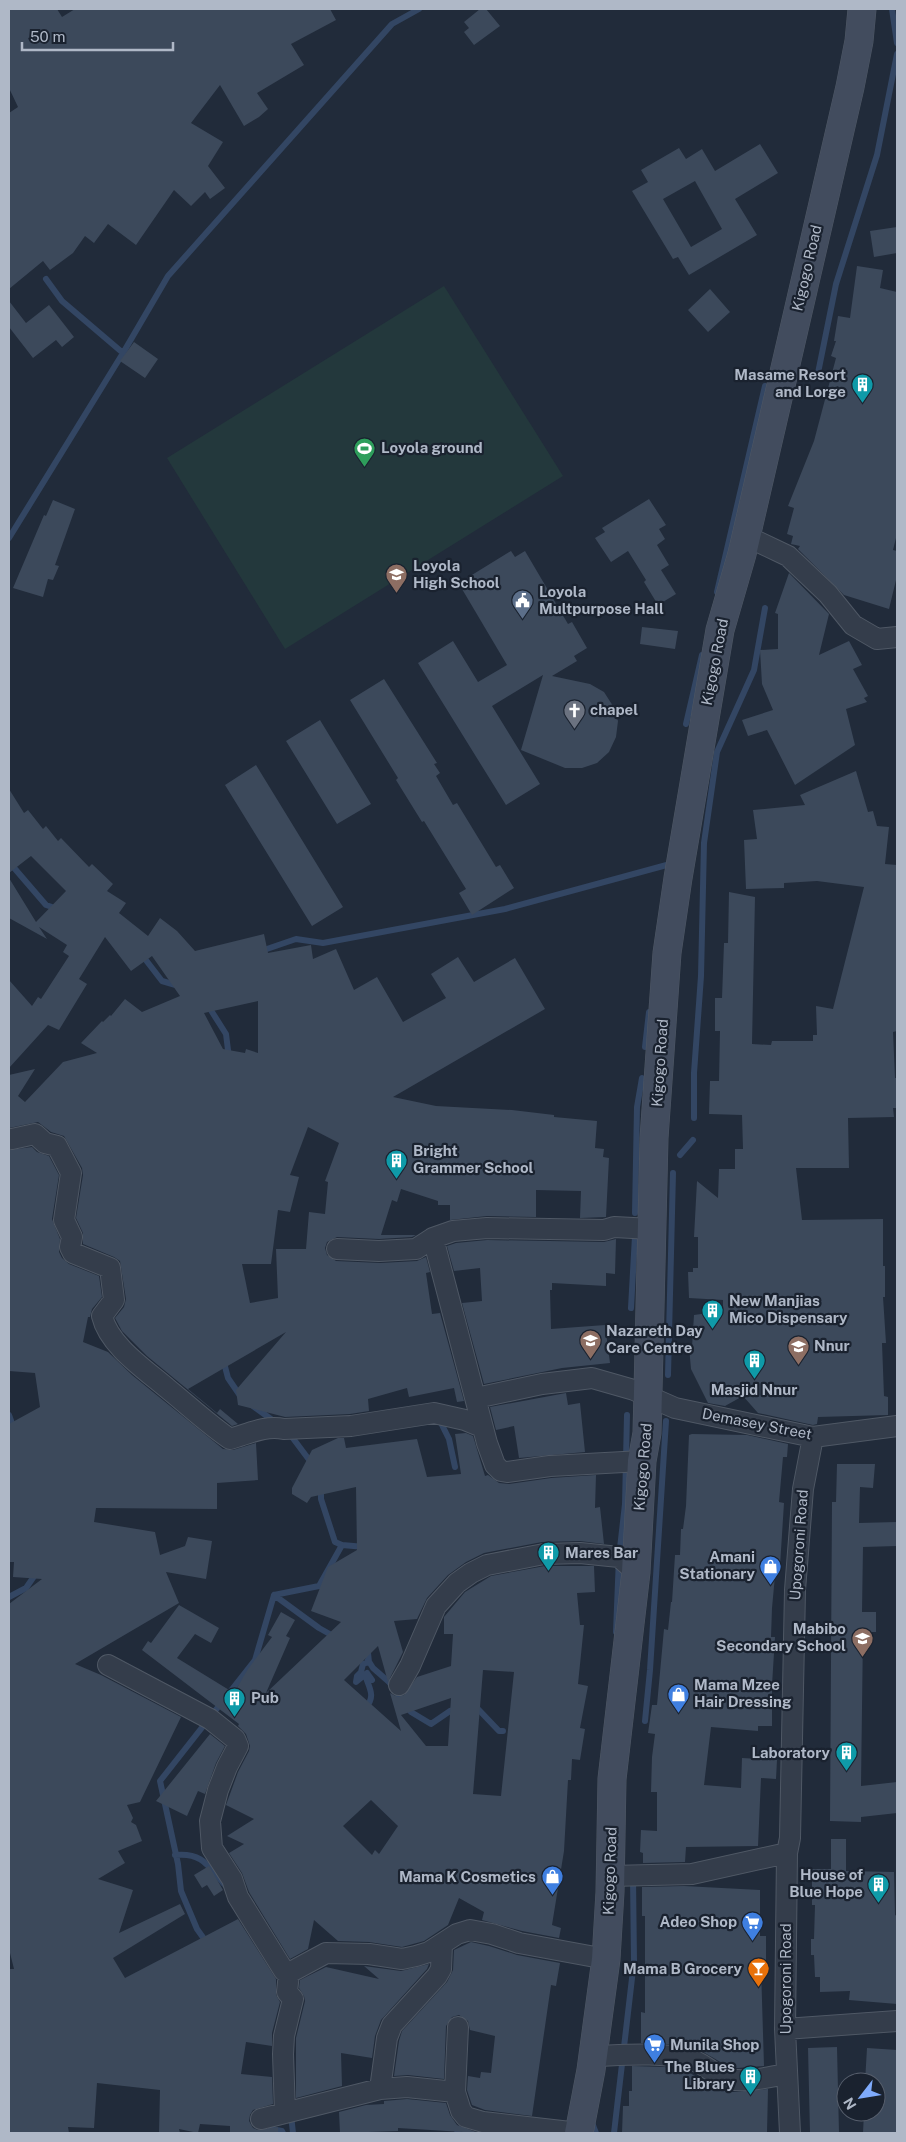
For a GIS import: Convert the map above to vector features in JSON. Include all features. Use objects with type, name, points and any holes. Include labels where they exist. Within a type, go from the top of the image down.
[{"type":"main road","name":"Kigogo Road","points":[[579,2133],[593,2056],[606,1959],[611,1876],[612,1778],[636,1572],[642,1461],[648,1398],[654,1138],[668,945],[720,630],[746,536],[850,87],[859,41],[862,9]]},
{"type":"street","points":[[746,536],[788,556],[828,594],[853,626],[877,639],[897,638]]},
{"type":"street","points":[[12,1139],[35,1134],[45,1143],[57,1146],[68,1165],[71,1174],[64,1220],[72,1237],[70,1247],[73,1253],[110,1268],[114,1300],[102,1316],[104,1326],[129,1356],[206,1423],[230,1440],[259,1430],[351,1426],[434,1413],[482,1426]]},
{"type":"street","points":[[337,1249],[408,1250],[421,1247],[433,1238],[453,1232],[487,1228],[604,1230],[614,1227],[652,1229]]},
{"type":"street","points":[[433,1238],[494,1465],[507,1472],[550,1466],[642,1461]]},
{"type":"street","name":"Demasey Street","points":[[476,1398],[542,1384],[592,1378],[634,1390],[648,1398],[675,1408],[813,1437],[897,1426]]},
{"type":"street","name":"Upogoroni Road","points":[[790,2133],[785,2029],[787,1853],[790,1838],[795,1590],[803,1489],[813,1437]]},
{"type":"street","points":[[399,1685],[410,1666],[436,1606],[457,1583],[487,1565],[544,1554],[580,1553],[619,1558],[636,1572]]},
{"type":"street","points":[[108,1665],[210,1719],[234,1739],[238,1746],[237,1751],[226,1767],[210,1821],[212,1848],[232,1879],[238,1897],[258,1927],[276,1960],[284,1971],[289,1973]]},
{"type":"street","points":[[611,1876],[692,1874],[787,1853]]},
{"type":"street","points":[[289,1973],[326,1953],[369,1954],[402,1959],[429,1952],[457,1934],[470,1930],[492,1934],[519,1943],[606,1959]]},
{"type":"street","points":[[380,2089],[386,2046],[392,2026],[437,1976],[441,1969],[442,1944]]},
{"type":"street","points":[[285,2114],[284,2036],[293,2000],[287,1992],[289,1973]]},
{"type":"street","points":[[785,2029],[897,2021]]},
{"type":"street","points":[[458,2027],[455,2092],[461,2111],[471,2119],[579,2133]]},
{"type":"street","points":[[593,2056],[666,2055],[702,2063],[717,2075],[728,2079],[747,2080],[787,2074]]},
{"type":"street","points":[[261,2119],[380,2089],[407,2088],[455,2092]]},
{"type":"green space","name":"Loyola ground","points":[[444,286],[563,476],[285,649],[167,458]]},
{"type":"building","points":[[9,9],[57,9],[62,17],[75,9],[330,9],[336,20],[291,44],[304,65],[257,93],[268,109],[259,117],[244,126],[220,85],[191,123],[223,142],[208,166],[225,188],[210,199],[205,192],[191,206],[174,190],[136,245],[108,224],[94,243],[85,236],[73,253],[50,270],[43,261],[9,289],[9,113],[18,107],[9,88]]},
{"type":"building","points":[[480,9],[486,9],[500,26],[474,45],[464,32],[469,28],[464,22]]},
{"type":"building","points":[[760,144],[778,173],[735,199],[757,235],[689,275],[678,257],[673,259],[632,191],[648,182],[641,170],[679,148],[686,159],[702,149],[715,171]],"holes":[[[695,181],[722,229],[691,247],[663,199]]]},
{"type":"building","points":[[897,227],[897,253],[874,257],[870,231]]},
{"type":"building","points":[[857,266],[883,270],[880,288],[897,292],[897,534],[893,550],[897,551],[897,576],[889,609],[844,595],[798,549],[800,546],[791,544],[793,536],[787,534],[794,508],[788,506],[814,441],[836,358],[831,356],[836,341],[834,341],[838,316],[850,318]]},
{"type":"building","points":[[710,289],[730,312],[708,332],[688,310]]},
{"type":"building","points":[[9,301],[26,323],[49,305],[74,337],[62,347],[56,340],[33,358],[9,327]]},
{"type":"building","points":[[134,342],[158,359],[145,378],[120,361]]},
{"type":"building","points":[[649,499],[666,525],[659,529],[665,539],[657,545],[669,565],[661,570],[676,594],[658,605],[644,582],[646,580],[628,551],[611,562],[595,538],[605,532],[602,528]]},
{"type":"building","points":[[53,500],[75,509],[55,565],[59,566],[53,580],[48,579],[43,597],[13,588],[44,515],[46,516]]},
{"type":"building","points":[[511,551],[515,557],[525,551],[568,624],[572,622],[587,648],[574,656],[577,661],[552,676],[590,684],[604,692],[613,706],[618,721],[616,737],[609,752],[597,763],[582,768],[565,768],[521,750],[543,675],[492,706],[540,784],[506,805],[418,663],[453,641],[478,682],[507,665],[462,589],[471,583],[467,578]]},
{"type":"building","points":[[789,573],[829,614],[819,655],[849,641],[862,665],[853,669],[868,696],[864,698],[867,702],[846,709],[855,745],[795,785],[767,730],[748,736],[742,720],[773,710],[762,684],[760,650],[778,649],[778,614],[775,613]]},
{"type":"building","points":[[642,627],[678,631],[675,649],[640,644]]},
{"type":"building","points":[[384,679],[437,763],[434,764],[440,773],[436,776],[453,805],[457,803],[496,867],[500,865],[514,888],[472,915],[459,893],[466,889],[396,780],[398,778],[350,700]]},
{"type":"building","points":[[320,720],[371,804],[337,824],[286,741]]},
{"type":"building","points":[[256,765],[343,907],[312,926],[225,785]]},
{"type":"building","points":[[856,771],[868,812],[873,811],[877,826],[889,827],[885,864],[897,865],[897,1031],[893,1032],[895,1078],[897,1078],[897,1108],[893,1108],[894,1117],[848,1118],[849,1168],[796,1168],[802,1220],[883,1219],[885,1297],[883,1297],[886,1343],[882,1343],[884,1396],[888,1397],[888,1415],[818,1417],[817,1424],[813,1425],[758,1413],[743,1396],[725,1406],[708,1403],[691,1369],[689,1347],[692,1347],[694,1315],[723,1311],[723,1300],[689,1298],[688,1272],[693,1272],[693,1268],[698,1268],[698,1237],[694,1237],[697,1181],[718,1198],[719,1169],[735,1169],[735,1149],[743,1149],[742,1115],[709,1114],[710,1081],[719,1081],[720,1031],[715,1031],[715,998],[722,998],[724,943],[728,943],[729,892],[755,897],[752,1044],[771,1045],[772,1041],[813,1041],[813,1035],[817,1035],[816,1006],[833,1009],[864,887],[817,881],[784,883],[784,888],[746,889],[744,840],[757,839],[753,810],[805,805],[800,795]]},
{"type":"building","points":[[9,789],[24,813],[28,810],[43,829],[46,826],[58,841],[61,838],[89,867],[92,864],[113,884],[107,891],[126,903],[119,913],[148,936],[160,918],[177,931],[195,951],[264,934],[268,953],[311,945],[313,959],[336,949],[354,990],[377,977],[403,1022],[446,998],[431,974],[458,957],[474,982],[515,958],[545,1009],[393,1097],[436,1106],[512,1110],[554,1115],[554,1117],[597,1121],[595,1148],[604,1149],[603,1157],[609,1158],[606,1217],[580,1218],[581,1191],[536,1190],[536,1217],[487,1216],[450,1220],[450,1205],[438,1205],[438,1201],[401,1189],[397,1202],[392,1200],[381,1235],[416,1235],[412,1237],[379,1239],[337,1237],[327,1242],[325,1248],[327,1255],[336,1261],[380,1263],[417,1261],[426,1257],[430,1272],[426,1273],[432,1314],[440,1313],[464,1401],[457,1402],[454,1388],[409,1397],[407,1388],[368,1399],[369,1411],[350,1414],[285,1417],[238,1405],[236,1390],[286,1332],[188,1389],[217,1413],[220,1409],[238,1424],[232,1426],[147,1356],[122,1331],[115,1318],[124,1307],[126,1299],[120,1261],[83,1244],[83,1233],[76,1218],[83,1175],[82,1168],[64,1136],[51,1132],[38,1122],[9,1128],[9,1075],[35,1069],[18,1096],[25,1102],[63,1062],[97,1053],[81,1043],[102,1021],[111,1016],[125,999],[142,1012],[180,996],[152,956],[131,971],[105,937],[79,979],[87,984],[59,1030],[48,1025],[9,1068],[9,980],[32,1006],[38,997],[41,999],[69,956],[63,952],[67,945],[39,927],[47,939],[9,918],[9,878],[36,922],[66,891],[31,856],[9,873]],"holes":[[[258,1001],[258,1053],[246,1049],[245,1053],[223,1049],[204,1013]],[[308,1127],[339,1143],[325,1181],[328,1182],[325,1214],[309,1212],[306,1249],[276,1249],[278,1298],[250,1303],[242,1264],[271,1264],[278,1210],[290,1212],[299,1177],[290,1175]]]},
{"type":"building","points":[[32,1147],[37,1152],[49,1156],[59,1175],[52,1219],[60,1239],[59,1252],[62,1258],[69,1264],[99,1276],[102,1297],[92,1309],[90,1317],[88,1317],[83,1342],[108,1352],[132,1375],[223,1449],[233,1450],[256,1443],[258,1480],[217,1483],[217,1509],[96,1508],[94,1522],[155,1532],[160,1555],[185,1546],[188,1537],[212,1541],[206,1579],[166,1572],[179,1603],[75,1664],[101,1675],[181,1717],[140,1802],[127,1805],[133,1818],[131,1822],[136,1825],[142,1841],[118,1851],[125,1863],[98,1879],[133,1890],[119,1933],[180,1904],[185,1914],[113,1958],[125,1978],[238,1919],[276,1979],[276,1995],[280,2002],[272,2033],[272,2046],[246,2042],[241,2074],[272,2077],[273,2104],[253,2110],[249,2121],[253,2128],[258,2130],[278,2127],[278,2133],[230,2133],[230,2126],[200,2124],[198,2133],[179,2129],[180,2133],[159,2133],[160,2090],[97,2083],[94,2128],[68,2127],[69,2133],[9,2133],[9,1969],[14,1969],[9,1949],[9,1604],[42,1579],[13,1577],[14,1562],[9,1562],[9,1424],[40,1407],[35,1373],[9,1371],[9,1150]]},
{"type":"building","points":[[616,1239],[615,1274],[606,1273],[606,1286],[552,1283],[552,1290],[550,1290],[551,1329],[605,1325],[610,1363],[562,1368],[484,1384],[462,1303],[482,1301],[480,1268],[454,1271],[447,1246],[456,1243],[487,1240],[604,1242]]},
{"type":"building","points":[[566,1393],[568,1405],[580,1403],[585,1452],[519,1458],[514,1426],[496,1430],[490,1407]]},
{"type":"building","points":[[466,1433],[473,1436],[485,1476],[488,1475],[499,1483],[509,1484],[551,1478],[596,1475],[595,1508],[600,1507],[604,1544],[580,1541],[542,1542],[484,1553],[466,1562],[448,1575],[427,1598],[417,1619],[394,1621],[403,1652],[388,1682],[378,1646],[344,1680],[401,1731],[390,1693],[398,1697],[404,1695],[417,1677],[451,1666],[453,1634],[444,1634],[444,1617],[465,1592],[491,1576],[545,1566],[594,1566],[595,1592],[577,1593],[580,1625],[584,1625],[578,1684],[588,1686],[580,1728],[585,1729],[580,1760],[572,1759],[571,1780],[568,1780],[564,1851],[552,1925],[561,1928],[559,1938],[522,1931],[482,1920],[484,1912],[459,1898],[448,1925],[424,1941],[402,1947],[369,1942],[338,1941],[314,1920],[308,1949],[290,1959],[249,1892],[242,1873],[229,1853],[244,1844],[227,1836],[254,1819],[226,1805],[238,1772],[249,1751],[250,1746],[246,1734],[238,1726],[239,1724],[142,1650],[148,1641],[151,1643],[179,1605],[219,1628],[211,1643],[195,1634],[177,1658],[234,1693],[248,1669],[272,1637],[268,1635],[281,1612],[295,1620],[286,1636],[290,1638],[266,1693],[341,1622],[311,1611],[328,1567],[357,1550],[356,1487],[311,1497],[307,1503],[292,1494],[292,1488],[312,1450],[338,1438],[344,1438],[346,1448],[417,1439],[427,1477],[461,1474],[455,1434]],"holes":[[[483,1670],[514,1672],[501,1796],[473,1794]],[[451,1698],[448,1746],[426,1746],[401,1715]],[[371,1800],[398,1826],[379,1854],[375,1850],[372,1855],[343,1826]]]},
{"type":"building","points":[[689,1435],[747,1435],[788,1444],[787,1457],[783,1457],[779,1502],[784,1503],[780,1566],[776,1565],[772,1608],[771,1637],[775,1637],[772,1726],[758,1726],[758,1731],[711,1727],[704,1785],[741,1788],[742,1758],[777,1760],[776,1779],[761,1778],[758,1846],[686,1847],[685,1862],[643,1863],[643,1853],[640,1852],[641,1830],[657,1831],[657,1792],[651,1792],[655,1734],[648,1733],[652,1705],[657,1705],[664,1629],[668,1630],[672,1602],[675,1555],[680,1555],[681,1529],[683,1529],[686,1506]]},
{"type":"building","points":[[837,1464],[875,1464],[873,1488],[860,1487],[859,1523],[897,1522],[897,1546],[863,1547],[862,1612],[876,1612],[876,1632],[863,1632],[861,1786],[897,1782],[897,1813],[861,1817],[861,1822],[830,1821],[832,1502],[836,1502]]},
{"type":"building","points":[[210,1734],[225,1746],[216,1763],[205,1794],[198,1791],[187,1816],[156,1801]]},
{"type":"building","points":[[831,1839],[846,1839],[846,1871],[894,1872],[895,1915],[897,1916],[897,2004],[849,2000],[850,1991],[820,1992],[820,1977],[815,1977],[814,1955],[811,1955],[811,1939],[814,1939],[815,1905],[812,1905],[812,1869],[831,1869]]},
{"type":"building","points":[[209,1866],[223,1890],[214,1896],[207,1885],[202,1888],[194,1875]]},
{"type":"building","points":[[684,1886],[760,1890],[760,1936],[766,1936],[766,1967],[761,1967],[764,2066],[737,2068],[724,2064],[692,2048],[667,2044],[641,2043],[641,2012],[645,2013],[645,1916],[642,1916],[642,1887]]},
{"type":"building","points":[[471,1942],[517,1955],[560,1963],[556,1986],[551,1985],[532,2116],[485,2110],[472,2105],[467,2090],[468,2076],[480,2078],[481,2072],[491,2073],[495,2036],[470,2030],[468,2021],[459,2015],[452,2017],[446,2026],[444,2079],[408,2075],[394,2076],[402,2031],[447,1982],[453,1970],[454,1950]]},
{"type":"building","points":[[429,1964],[427,1969],[381,2020],[375,2036],[372,2058],[341,2053],[342,2086],[296,2098],[296,2038],[305,2001],[299,1988],[300,1980],[326,1967],[379,1979],[364,1966],[401,1971]]},
{"type":"building","points":[[837,2047],[836,2122],[839,2122],[839,2133],[810,2133],[808,2048]]},
{"type":"building","points":[[867,2048],[897,2050],[897,2133],[863,2133],[864,2122],[886,2122],[886,2072],[866,2072]]},
{"type":"building","points":[[632,2066],[664,2067],[686,2071],[714,2086],[733,2092],[768,2089],[767,2133],[622,2133],[623,2106],[629,2106],[629,2091],[632,2091]]},
{"type":"building","points":[[407,2099],[446,2103],[450,2115],[457,2125],[479,2133],[398,2128],[398,2131],[340,2133],[339,2112],[366,2105],[384,2104],[384,2101]]},
{"type":"waterway","points":[[9,538],[168,276],[392,24],[419,9]]},
{"type":"waterway","points":[[892,9],[897,43]]},
{"type":"waterway","points":[[818,373],[836,284],[877,155],[897,54]]},
{"type":"waterway","points":[[46,279],[62,301],[123,353]]},
{"type":"waterway","points":[[717,592],[765,386]]},
{"type":"waterway","points":[[694,1118],[694,1073],[701,976],[704,843],[717,752],[754,670],[765,608]]},
{"type":"waterway","points":[[686,724],[702,655]]},
{"type":"waterway","points":[[9,862],[46,905],[58,909]]},
{"type":"waterway","points":[[261,951],[296,939],[323,943],[505,909],[674,863]]},
{"type":"waterway","points":[[142,955],[162,981],[179,986]]},
{"type":"waterway","points":[[207,1004],[226,1034],[229,1058]]},
{"type":"waterway","points":[[645,1047],[649,1012]]},
{"type":"waterway","points":[[635,1213],[637,1107],[642,1078]]},
{"type":"waterway","points":[[680,1155],[693,1140]]},
{"type":"waterway","points":[[668,1375],[673,1173]]},
{"type":"waterway","points":[[631,1308],[635,1236]]},
{"type":"waterway","points":[[223,1359],[228,1378],[241,1397]]},
{"type":"waterway","points":[[253,1406],[275,1422]]},
{"type":"waterway","points":[[9,1415],[14,1429]]},
{"type":"waterway","points":[[616,1632],[619,1557],[625,1504],[627,1415]]},
{"type":"waterway","points":[[439,1419],[449,1439],[455,1467]]},
{"type":"waterway","points":[[645,1721],[666,1421]]},
{"type":"waterway","points":[[289,1433],[313,1465]]},
{"type":"waterway","points":[[207,1943],[197,1929],[181,1891],[178,1864],[160,1781],[255,1660],[274,1595],[319,1586],[342,1545],[335,1542],[321,1499],[321,1488]]},
{"type":"waterway","points":[[342,1545],[365,1547]]},
{"type":"waterway","points":[[9,1597],[26,1588],[37,1572]]},
{"type":"waterway","points":[[274,1595],[319,1628],[335,1637]]},
{"type":"waterway","points":[[365,1650],[368,1653],[369,1662],[363,1664],[356,1682],[367,1673],[372,1680],[366,1678],[371,1690],[371,1697],[365,1709]]},
{"type":"waterway","points":[[368,1660],[373,1668],[389,1682],[411,1712],[431,1724],[450,1711],[457,1709]]},
{"type":"waterway","points":[[474,1708],[478,1709],[499,1731],[503,1731]]},
{"type":"waterway","points":[[175,1855],[193,1856],[199,1859],[210,1867],[226,1886]]},
{"type":"waterway","points":[[614,2133],[634,1961],[633,1878]]},
{"type":"waterway","points":[[291,2115],[293,2133]]},
{"type":"waterway","points":[[591,2120],[596,2133]]},
{"type":"waterway","points":[[271,2129],[282,2131],[283,2133]]},
{"type":"place","name":"Masame Resort and Lorge","points":[[862,403]]},
{"type":"place","name":"Loyola ground","points":[[365,467]]},
{"type":"place","name":"Loyola High School","points":[[397,594]]},
{"type":"place","name":"Loyola Multpurpose Hall","points":[[523,620]]},
{"type":"place","name":"chapel","points":[[574,729]]},
{"type":"place","name":"Bright Grammer School","points":[[397,1179]]},
{"type":"place","name":"New Manjias Mico Dispensary","points":[[713,1329]]},
{"type":"place","name":"Nazareth Day Care Centre","points":[[590,1359]]},
{"type":"place","name":"Nnur","points":[[798,1365]]},
{"type":"place","name":"Masjid Nnur","points":[[754,1380]]},
{"type":"place","name":"Mares Bar","points":[[549,1572]]},
{"type":"place","name":"Amani Stationary","points":[[771,1585]]},
{"type":"place","name":"Mabibo Secondary School","points":[[862,1657]]},
{"type":"place","name":"Mama Mzee Hair Dressing","points":[[678,1713]]},
{"type":"place","name":"Pub","points":[[235,1717]]},
{"type":"place","name":"Laboratory","points":[[846,1772]]},
{"type":"place","name":"Mama K Cosmetics","points":[[552,1896]]},
{"type":"place","name":"House of Blue Hope","points":[[879,1903]]},
{"type":"place","name":"Adeo Shop","points":[[753,1941]]},
{"type":"place","name":"Mama B Grocery","points":[[758,1988]]},
{"type":"place","name":"Munila Shop","points":[[654,2064]]},
{"type":"place","name":"The Blues Library","points":[[751,2095]]}]
